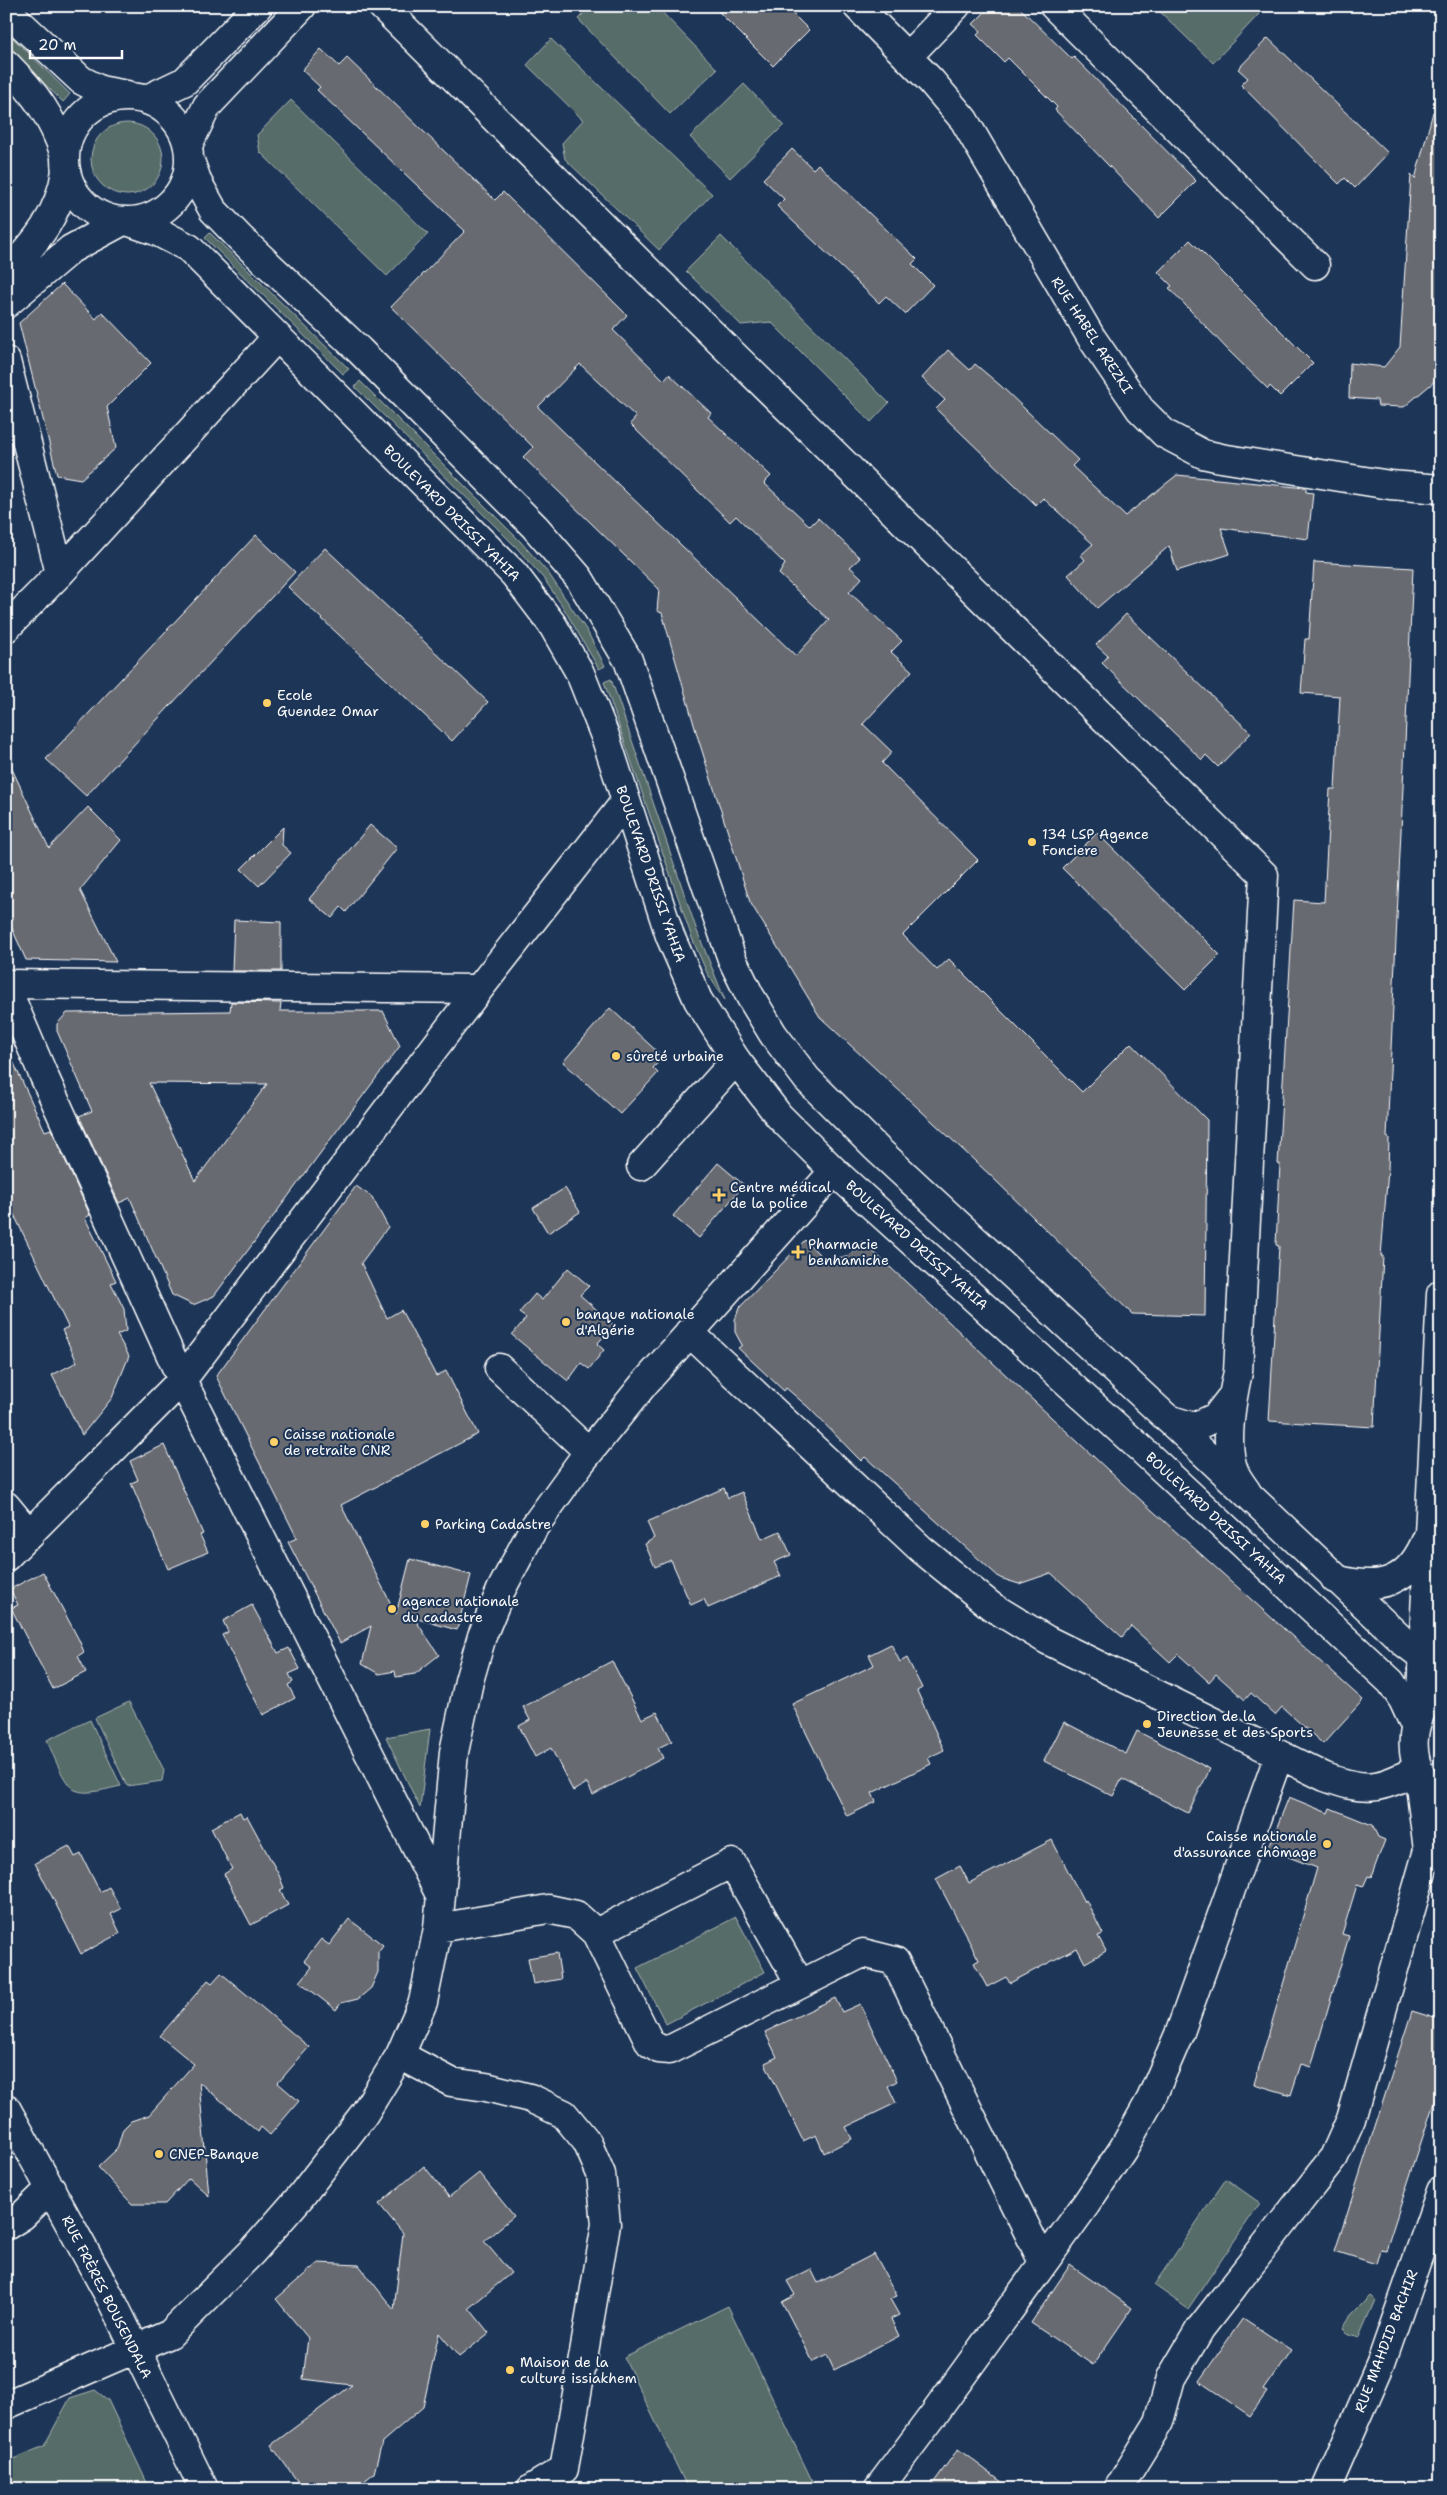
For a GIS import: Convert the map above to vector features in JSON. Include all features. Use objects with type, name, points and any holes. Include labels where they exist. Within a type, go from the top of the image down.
[{"type":"street","points":[[6,272],[27,252],[49,223],[62,194],[68,139],[76,124],[86,112],[100,103],[115,98],[139,98],[185,81],[258,6]]},
{"type":"street","points":[[6,304],[71,249],[125,221],[150,217],[171,204],[181,192],[187,177],[189,153],[207,106],[302,6]]},
{"type":"street","points":[[382,6],[653,276],[1264,875],[1238,1372],[1233,1396],[1231,1456],[1234,1472],[1252,1500]]},
{"type":"street","name":"RUE HABEL AREZKI","points":[[857,6],[907,57],[964,120],[1091,337],[1140,409],[1165,434],[1202,454],[1221,458],[1390,485],[1441,489]]},
{"type":"street","points":[[907,57],[956,6]]},
{"type":"street","points":[[1054,6],[1315,265]]},
{"type":"street","points":[[6,10],[81,80],[100,90],[139,98],[161,106],[174,117],[183,130],[198,183],[214,210],[240,238],[358,350],[535,527],[588,591],[628,660],[732,959],[750,996],[773,1034],[807,1079],[876,1148],[1168,1419],[1334,1579],[1406,1644],[1435,1654]]},
{"type":"street","points":[[6,64],[44,106],[57,129],[72,187],[81,200],[93,211],[108,218],[125,221]]},
{"type":"street","name":"BOULEVARD DRISSI YAHIA","points":[[125,221],[165,235],[188,248],[514,574],[552,624],[580,673],[605,736],[670,936],[698,1000],[736,1060],[779,1116],[834,1170],[1140,1448],[1391,1682],[1418,1720]]},
{"type":"street","points":[[6,628],[60,573],[277,337]]},
{"type":"street","points":[[6,361],[60,573]]},
{"type":"street","points":[[6,1558],[182,1380],[478,989],[625,802]]},
{"type":"street","points":[[440,1893],[182,1380],[43,1074],[6,986],[478,989]]},
{"type":"street","points":[[641,1166],[736,1060]]},
{"type":"street","points":[[6,2405],[170,2334],[252,2252],[301,2196],[364,2114],[400,2055],[423,2002],[438,1928],[454,1752],[469,1681],[482,1636],[501,1590],[534,1527],[589,1452],[689,1332],[834,1170]]},
{"type":"street","points":[[1118,2489],[1159,2422],[1171,2378],[1200,2329],[1334,2157],[1351,2119],[1428,1850],[1418,1769],[1414,1755],[1418,1720],[1435,1654],[1425,1607],[1441,1294]]},
{"type":"street","points":[[689,1332],[921,1549],[991,1606],[1047,1640],[1325,1777],[1362,1788],[1389,1784],[1418,1769]]},
{"type":"street","points":[[499,1368],[589,1452]]},
{"type":"street","points":[[1168,1419],[1194,1427],[1216,1417],[1233,1396]]},
{"type":"street","points":[[6,1506],[30,1534]]},
{"type":"street","points":[[1334,1579],[1357,1585],[1374,1586],[1388,1582],[1407,1570],[1421,1553],[1428,1535]]},
{"type":"street","points":[[1418,1720],[1427,1702],[1441,1689]]},
{"type":"street","points":[[878,2489],[935,2413],[1123,2149],[1154,2092],[1180,2032],[1279,1755]]},
{"type":"street","points":[[1418,1769],[1425,1783],[1441,1799]]},
{"type":"street","points":[[596,1933],[732,1863],[800,1984]]},
{"type":"street","points":[[438,1928],[548,1908],[576,1915],[596,1933],[650,2043],[659,2049],[668,2050],[863,1952],[895,1961],[1043,2262]]},
{"type":"street","points":[[400,2055],[451,2082],[486,2087],[530,2098],[564,2114],[587,2142],[601,2174],[606,2224],[564,2469],[531,2489]]},
{"type":"street","name":"RUE FRÈRES BOUSENDALA","points":[[6,2108],[51,2188],[136,2350],[204,2489]]},
{"type":"street","points":[[6,2226],[22,2216],[51,2188]]},
{"type":"street","name":"RUE MAHDID BACHIR","points":[[1326,2489],[1381,2363],[1441,2191]]},
{"type":"green space","points":[[591,6],[656,6],[717,69],[670,114],[578,19]]},
{"type":"green space","points":[[1154,6],[1251,6],[1259,14],[1213,63]]},
{"type":"green space","points":[[6,31],[70,94],[63,102],[6,46]]},
{"type":"green space","points":[[551,39],[712,194],[659,250],[565,159],[562,143],[583,120],[527,65]]},
{"type":"green space","points":[[744,84],[784,125],[730,178],[690,137]]},
{"type":"green space","points":[[291,100],[428,234],[387,276],[260,152],[257,135]]},
{"type":"green space","points":[[127,123],[147,129],[157,139],[163,159],[157,179],[147,189],[127,195],[107,189],[97,179],[91,159],[97,139],[107,129]]},
{"type":"green space","points":[[210,233],[349,369],[343,374],[205,238]]},
{"type":"green space","points":[[721,236],[889,403],[871,422],[771,322],[741,325],[686,271]]},
{"type":"green space","points":[[360,381],[520,541],[549,574],[587,631],[605,666],[599,669],[563,607],[544,579],[516,547],[355,387]]},
{"type":"green space","points":[[611,679],[697,931],[725,1000],[707,973],[692,938],[604,682]]},
{"type":"green space","points":[[129,1702],[164,1770],[162,1781],[127,1786],[95,1718]]},
{"type":"green space","points":[[90,1720],[121,1786],[92,1792],[80,1792],[71,1787],[59,1768],[47,1740]]},
{"type":"green space","points":[[430,1729],[420,1808],[386,1737]]},
{"type":"green space","points":[[736,1917],[765,1972],[666,2024],[637,1968]]},
{"type":"green space","points":[[1226,2179],[1260,2203],[1188,2309],[1154,2285]]},
{"type":"green space","points":[[1370,2296],[1375,2300],[1359,2337],[1347,2333],[1343,2327],[1351,2315]]},
{"type":"green space","points":[[728,2306],[816,2489],[688,2489],[624,2357]]},
{"type":"green space","points":[[95,2390],[108,2400],[150,2489],[6,2489],[6,2462],[44,2446],[70,2398]]},
{"type":"building","points":[[713,6],[785,6],[809,30],[773,66]]},
{"type":"building","points":[[991,6],[1018,6],[1072,59],[1074,57],[1196,181],[1159,218],[1055,110],[1057,107],[1008,58],[1004,62],[977,35],[981,31],[973,24]]},
{"type":"building","points":[[1268,38],[1388,153],[1355,188],[1345,178],[1339,184],[1241,85],[1248,78],[1238,69]]},
{"type":"building","points":[[321,49],[339,66],[347,58],[495,200],[503,192],[627,315],[613,330],[664,380],[669,374],[711,413],[708,417],[771,476],[764,483],[810,526],[818,518],[860,558],[850,567],[862,578],[849,592],[902,641],[891,652],[912,671],[863,724],[892,752],[882,763],[978,860],[903,935],[937,970],[949,959],[1082,1092],[1131,1043],[1207,1120],[1205,1316],[1132,1314],[990,1175],[820,1017],[750,902],[697,735],[662,613],[657,611],[659,589],[523,457],[533,447],[391,307],[465,231],[317,90],[320,87],[302,70]],"holes":[[[580,364],[636,417],[630,424],[730,522],[736,516],[785,564],[779,574],[829,620],[796,656],[538,407]]]},
{"type":"building","points":[[1433,112],[1441,113],[1441,376],[1404,407],[1378,406],[1377,400],[1349,398],[1350,363],[1384,367],[1400,347],[1411,175],[1415,179]]},
{"type":"building","points":[[792,149],[813,169],[818,164],[917,259],[912,264],[933,285],[905,314],[886,296],[879,303],[777,206],[784,199],[763,179]]},
{"type":"building","points":[[1190,240],[1313,363],[1280,396],[1270,386],[1268,389],[1229,351],[1169,288],[1172,286],[1158,272]]},
{"type":"building","points":[[62,284],[96,319],[102,312],[151,363],[107,407],[116,448],[81,479],[57,475],[19,323]]},
{"type":"building","points":[[948,350],[970,370],[975,364],[1001,386],[1078,460],[1072,466],[1125,516],[1177,475],[1306,488],[1306,492],[1313,493],[1308,539],[1221,528],[1230,554],[1177,571],[1169,546],[1097,608],[1068,575],[1085,560],[1081,555],[1093,544],[1043,498],[1036,505],[936,409],[945,400],[922,378]]},
{"type":"building","points":[[256,535],[295,572],[86,796],[46,759]]},
{"type":"building","points":[[325,548],[488,702],[452,741],[288,587]]},
{"type":"building","points":[[1314,562],[1413,568],[1387,1137],[1389,1138],[1388,1170],[1381,1256],[1383,1256],[1374,1427],[1269,1421],[1279,1246],[1276,1245],[1280,1164],[1278,1164],[1294,900],[1324,902],[1330,789],[1335,789],[1340,696],[1301,693],[1305,639],[1309,639]]},
{"type":"building","points":[[1126,614],[1251,733],[1218,767],[1206,755],[1202,760],[1102,663],[1108,656],[1096,645]]},
{"type":"building","points":[[6,756],[49,848],[88,807],[121,840],[80,890],[116,962],[26,960],[6,915]]},
{"type":"building","points":[[370,825],[397,848],[346,912],[341,907],[332,918],[309,899]]},
{"type":"building","points":[[283,827],[282,845],[291,853],[259,886],[241,869]]},
{"type":"building","points":[[1097,833],[1220,955],[1185,990],[1062,868]]},
{"type":"building","points":[[234,920],[281,922],[281,971],[232,971]]},
{"type":"building","points":[[231,1002],[281,1003],[280,1011],[383,1011],[400,1046],[214,1296],[193,1305],[172,1295],[130,1198],[119,1203],[79,1116],[92,1111],[57,1031],[57,1024],[67,1013],[230,1011]],"holes":[[[149,1083],[267,1084],[195,1181]]]},
{"type":"building","name":"sûreté urbaine","points":[[610,1008],[663,1057],[653,1068],[658,1073],[620,1114],[563,1062]]},
{"type":"building","points":[[6,1046],[45,1131],[51,1129],[90,1215],[85,1218],[116,1281],[111,1283],[124,1309],[126,1331],[117,1335],[129,1356],[112,1398],[82,1435],[52,1375],[77,1362],[62,1330],[68,1327],[6,1198]]},
{"type":"building","name":"Centre médical de la police","points":[[718,1163],[744,1185],[699,1238],[673,1216]]},
{"type":"building","points":[[356,1186],[372,1197],[388,1227],[361,1263],[387,1318],[401,1310],[436,1376],[446,1371],[478,1434],[341,1505],[396,1614],[410,1559],[471,1575],[457,1630],[414,1618],[439,1655],[415,1674],[396,1677],[395,1671],[379,1674],[362,1664],[371,1626],[340,1643],[288,1542],[297,1538],[216,1376]]},
{"type":"building","points":[[565,1188],[580,1212],[548,1233],[533,1208]]},
{"type":"building","points":[[805,1240],[823,1258],[848,1257],[862,1241],[1123,1484],[1363,1700],[1323,1744],[1282,1707],[1275,1715],[1251,1693],[1245,1700],[1216,1674],[1209,1682],[1178,1654],[1170,1662],[1131,1626],[1122,1637],[1051,1573],[1019,1584],[1000,1578],[865,1457],[861,1461],[808,1407],[786,1388],[784,1391],[738,1348],[742,1345],[735,1332],[735,1320],[739,1308]]},
{"type":"building","name":"banque nationale d'Algérie","points":[[568,1268],[589,1286],[580,1295],[614,1325],[597,1344],[604,1350],[589,1369],[581,1363],[568,1381],[512,1335],[526,1318],[519,1313],[535,1294],[542,1300]]},
{"type":"building","points":[[164,1445],[203,1534],[200,1535],[208,1552],[168,1569],[131,1483],[138,1480],[130,1461]]},
{"type":"building","points":[[724,1488],[728,1498],[742,1492],[762,1539],[780,1531],[791,1555],[774,1562],[781,1576],[708,1608],[704,1599],[691,1605],[671,1560],[655,1567],[645,1544],[654,1538],[647,1522]]},
{"type":"building","points":[[43,1572],[79,1640],[84,1652],[78,1656],[86,1672],[53,1689],[11,1608],[18,1605],[10,1589]]},
{"type":"building","points":[[252,1605],[278,1653],[289,1648],[300,1669],[289,1674],[293,1682],[288,1685],[295,1698],[263,1715],[222,1635],[228,1632],[223,1621]]},
{"type":"building","points":[[891,1644],[900,1662],[907,1658],[922,1688],[917,1691],[944,1750],[928,1758],[931,1764],[872,1793],[876,1802],[847,1816],[792,1704],[874,1665],[869,1655]]},
{"type":"building","points":[[612,1661],[642,1719],[657,1712],[672,1741],[658,1748],[663,1758],[593,1795],[587,1783],[573,1791],[551,1748],[535,1757],[519,1726],[530,1720],[523,1707]]},
{"type":"building","points":[[1064,1722],[1126,1754],[1137,1731],[1210,1769],[1188,1813],[1122,1779],[1113,1796],[1044,1761]]},
{"type":"building","points":[[1289,1797],[1328,1813],[1330,1808],[1372,1825],[1378,1837],[1385,1840],[1371,1877],[1368,1876],[1363,1887],[1357,1885],[1342,1934],[1349,1936],[1311,2067],[1301,2064],[1291,2095],[1254,2084],[1317,1868],[1268,1849]]},
{"type":"building","points":[[240,1812],[243,1818],[247,1816],[279,1875],[284,1888],[280,1890],[288,1905],[251,1925],[224,1874],[232,1869],[211,1828]]},
{"type":"building","points":[[1052,1840],[1103,1934],[1098,1936],[1106,1951],[1085,1963],[1077,1948],[1010,1983],[1006,1977],[987,1987],[974,1963],[979,1960],[936,1879],[960,1866],[969,1883]]},
{"type":"building","points":[[69,1846],[75,1857],[81,1854],[100,1892],[109,1887],[121,1909],[111,1914],[120,1933],[81,1954],[35,1863]]},
{"type":"building","points":[[349,1919],[383,1945],[378,1952],[378,1972],[371,1988],[358,1999],[341,2003],[336,2010],[300,1982],[312,1967],[304,1961],[321,1939],[329,1945]]},
{"type":"building","points":[[557,1953],[561,1979],[533,1984],[528,1958]]},
{"type":"building","points":[[221,1973],[309,2047],[278,2083],[299,2101],[270,2135],[261,2127],[258,2132],[199,2082],[209,2196],[189,2178],[165,2204],[132,2204],[98,2167],[117,2149],[123,2129],[131,2121],[149,2115],[194,2064],[160,2036],[208,1980],[212,1983]]},
{"type":"building","points":[[835,1998],[842,2012],[860,2004],[897,2081],[888,2086],[896,2103],[846,2127],[852,2139],[824,2153],[816,2135],[803,2141],[765,2063],[777,2057],[765,2032]]},
{"type":"building","points":[[1412,2011],[1441,2020],[1441,2081],[1386,2250],[1380,2249],[1376,2264],[1335,2251]]},
{"type":"building","points":[[424,2166],[449,2197],[479,2173],[514,2216],[484,2241],[511,2273],[469,2308],[489,2333],[459,2357],[439,2333],[423,2407],[382,2442],[374,2473],[355,2489],[303,2489],[271,2445],[352,2385],[303,2379],[308,2338],[276,2299],[318,2263],[359,2265],[394,2310],[403,2233],[379,2204]]},
{"type":"building","points":[[874,2254],[897,2296],[890,2299],[899,2315],[891,2319],[899,2336],[834,2370],[827,2355],[813,2362],[782,2302],[795,2295],[787,2281],[811,2269],[818,2283]]},
{"type":"building","points":[[1070,2265],[1132,2308],[1093,2365],[1031,2323]]},
{"type":"building","points":[[1243,2318],[1291,2350],[1263,2390],[1267,2392],[1250,2416],[1199,2381]]},
{"type":"building","points":[[958,2449],[1011,2489],[929,2489]]},
{"type":"place","name":"Ecole Guendez Omar","points":[[267,703]]},
{"type":"place","name":"134 LSP Agence Fonciere","points":[[1032,842]]},
{"type":"place","name":"sûreté urbaine","points":[[616,1056]]},
{"type":"place","name":"Centre médical de la police","points":[[719,1195]]},
{"type":"place","name":"Pharmacie benhamiche","points":[[798,1252]]},
{"type":"place","name":"banque nationale d'Algérie","points":[[566,1322]]},
{"type":"place","name":"Caisse nationale de retraite CNR","points":[[274,1442]]},
{"type":"place","name":"Parking Cadastre","points":[[425,1524]]},
{"type":"place","name":"agence nationale du cadastre","points":[[392,1609]]},
{"type":"place","name":"Direction de la Jeunesse et des Sports","points":[[1147,1724]]},
{"type":"place","name":"Caisse nationale d'assurance chômage","points":[[1327,1844]]},
{"type":"place","name":"CNEP-Banque","points":[[159,2154]]},
{"type":"place","name":"Maison de la culture issiakhem","points":[[510,2370]]}]
